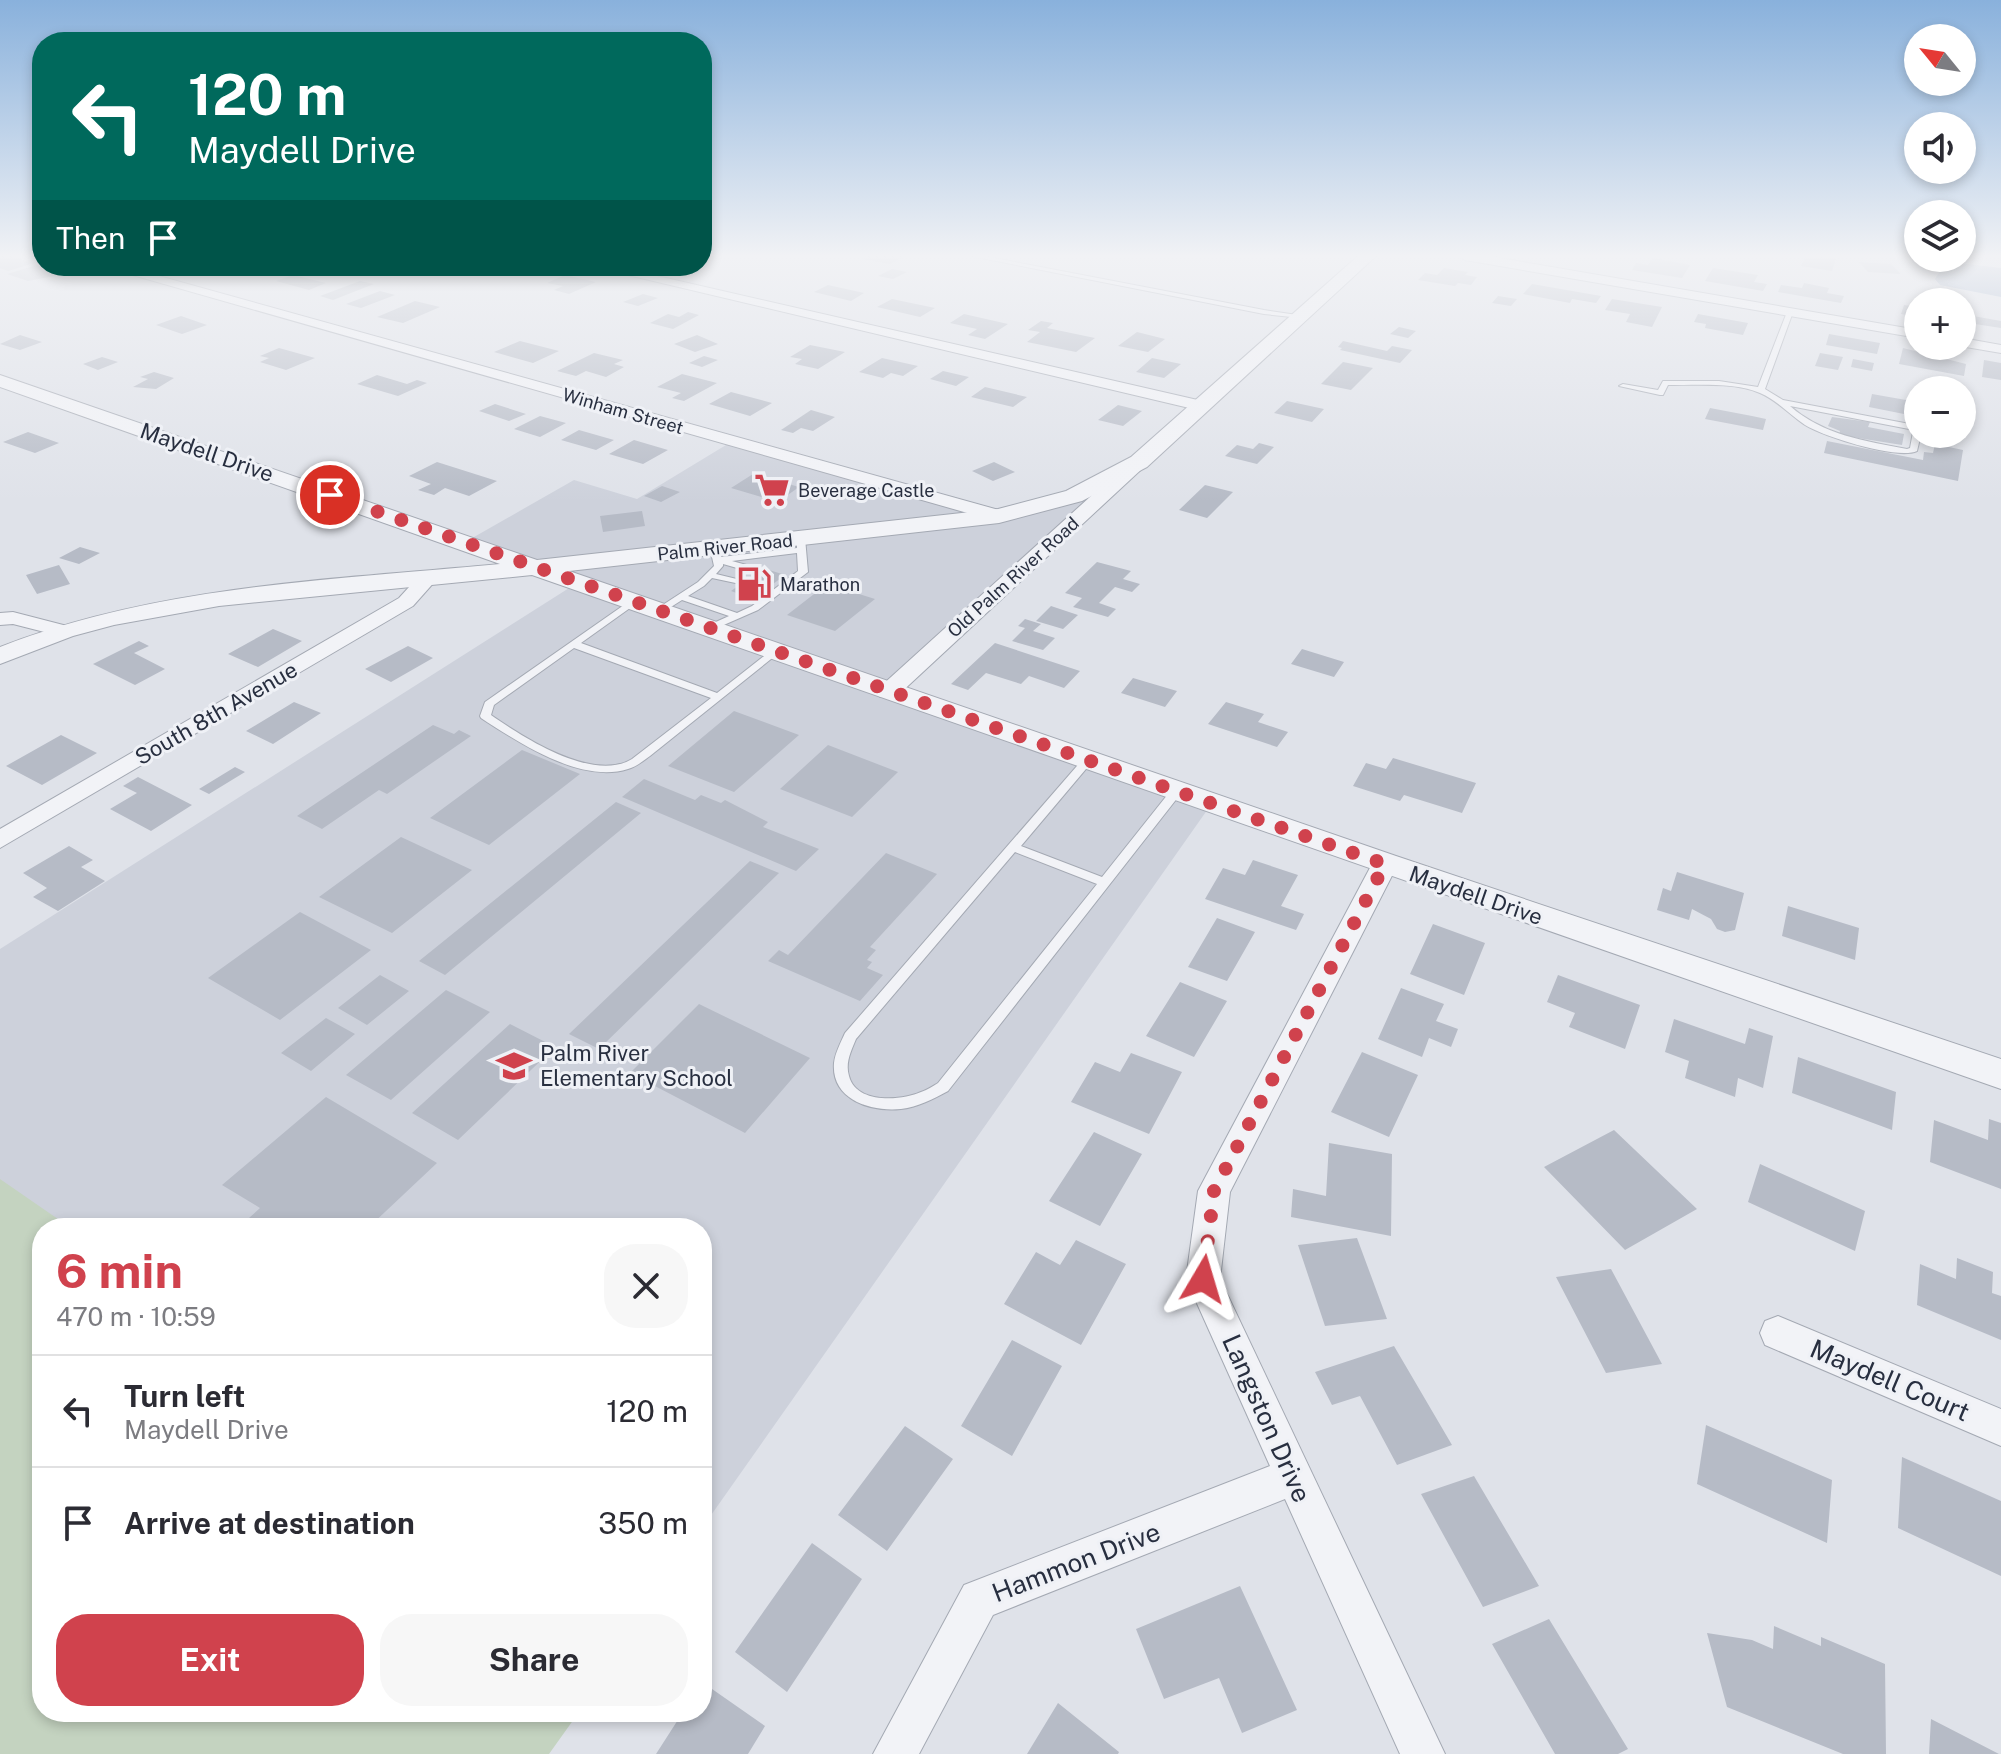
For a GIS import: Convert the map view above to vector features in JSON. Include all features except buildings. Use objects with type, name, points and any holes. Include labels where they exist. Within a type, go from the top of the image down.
[{"type":"street","name":"Winham Street","points":[[368,338],[999,516]]},
{"type":"street","points":[[908,338],[1202,406]]},
{"type":"street","name":"Palm River Road","points":[[0,656],[64,631],[112,618],[219,599],[540,567],[716,558],[999,516],[1074,496],[1139,462],[1277,338]]},
{"type":"street","points":[[1976,345],[2001,349]]},
{"type":"street","name":"Maydell Drive","points":[[0,381],[540,567],[724,622],[776,651],[888,692],[2001,1074]]},
{"type":"street","name":"Old Palm River Road","points":[[888,692],[1139,462]]},
{"type":"street","name":"South 8th Avenue","points":[[0,840],[406,602],[427,579]]},
{"type":"street","points":[[0,619],[13,618],[64,631]]},
{"type":"street","name":"Langston Drive","points":[[1385,864],[1214,1191],[1203,1279],[1423,1754]]},
{"type":"street","name":"Maydell Court","points":[[1778,1333],[2001,1428]]},
{"type":"street","name":"Hammon Drive","points":[[895,1754],[979,1600],[1293,1477]]},
{"type":"lane","points":[[1761,390],[1780,338]]},
{"type":"lane","points":[[1623,386],[1660,393],[1666,383],[1719,383],[1761,390],[1781,402],[1799,420],[1829,436],[1908,452],[1914,449],[1917,432],[1912,427],[1781,402]]},
{"type":"lane","points":[[724,622],[803,572],[802,544]]},
{"type":"lane","points":[[707,578],[716,558],[746,580],[707,578],[573,644],[489,704],[485,716],[520,740],[595,770],[624,767],[646,754],[776,651]]},
{"type":"lane","points":[[573,644],[718,697]]},
{"type":"lane","points":[[1087,761],[850,1037],[840,1060],[841,1073],[846,1085],[864,1100],[889,1106],[906,1105],[930,1097],[943,1087],[1176,792]]},
{"type":"lane","points":[[1013,847],[1105,883]]},
{"type":"shaded area","points":[[731,442],[992,516],[541,566],[467,541],[574,480],[637,499]]},
{"type":"shaded area","name":"Palm River Elementary School","points":[[1103,485],[889,691],[1210,806],[712,1514],[712,1218],[52,1218],[0,1182],[0,949],[577,583],[551,570],[984,520]]},
{"type":"green space","points":[[0,1179],[57,1218],[32,1218],[32,1722],[572,1722],[549,1754],[0,1754]]},
{"type":"place","name":"Beverage Castle","points":[[772,490]]},
{"type":"place","name":"Marathon","points":[[754,584]]},
{"type":"place","name":"Palm River Elementary School","points":[[514,1066]]},
{"type":"route","points":[[330,495],[1385,864],[1214,1191],[1203,1279]]}]
